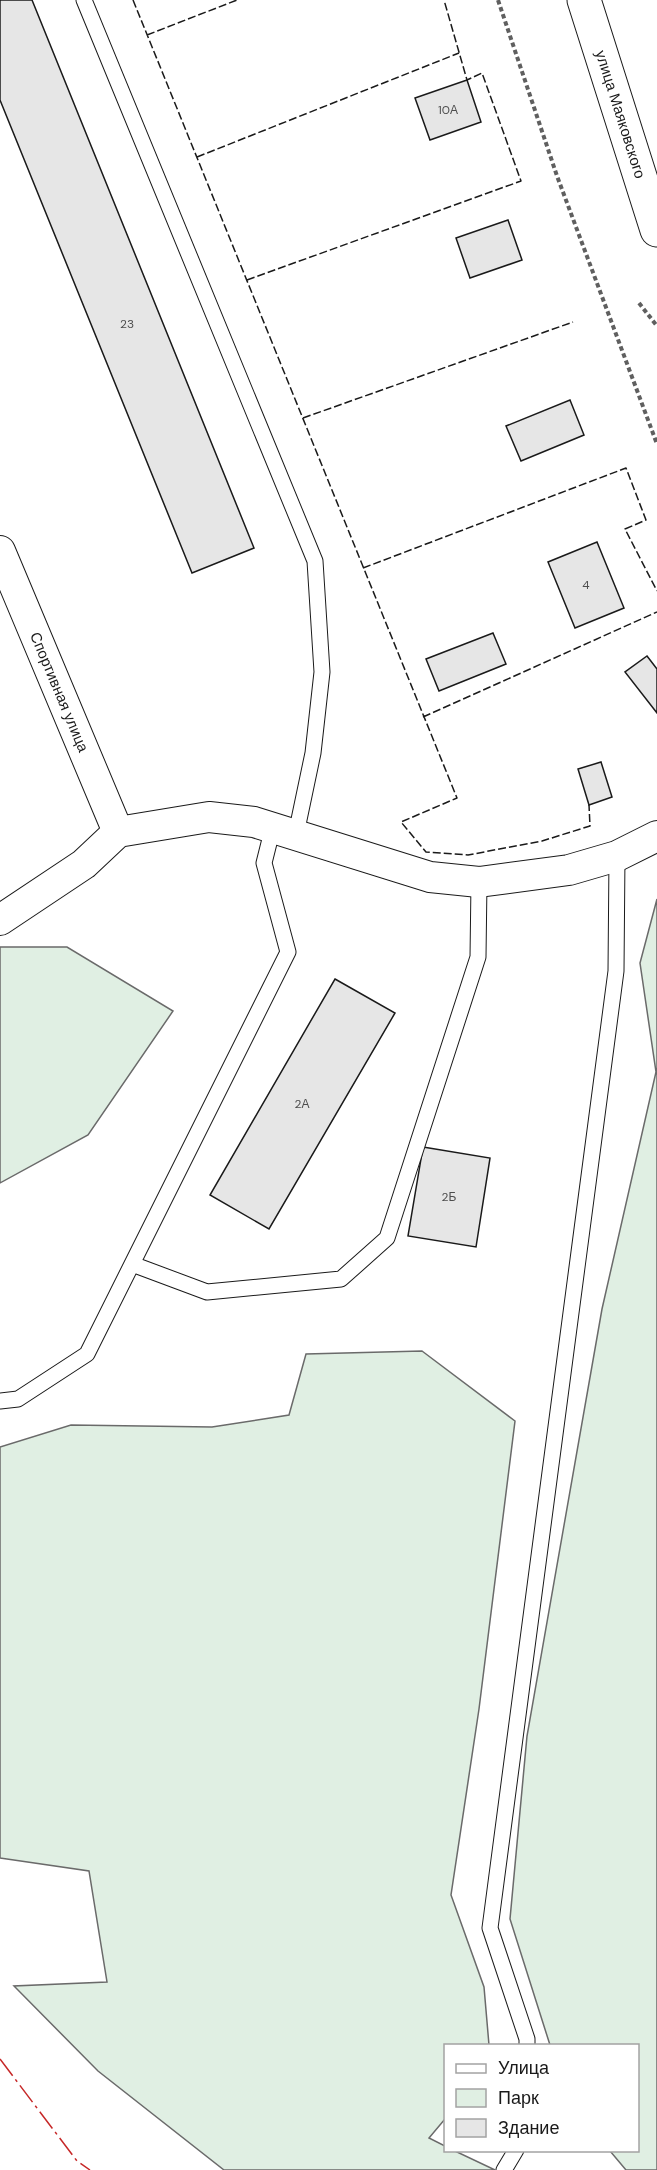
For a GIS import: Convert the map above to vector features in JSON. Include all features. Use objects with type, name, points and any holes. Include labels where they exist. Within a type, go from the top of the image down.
[{"type":"street","name":"улица Маяковского","points":[[584,0],[657,230]]},
{"type":"street","name":"Спортивная улица","points":[[2,562],[118,832]]},
{"type":"street","points":[[0,920],[84,864],[118,832],[209,817],[254,822],[430,877],[479,882],[569,870],[617,856],[657,836]]},
{"type":"lane","points":[[0,1401],[18,1400],[87,1354],[288,952],[264,863],[285,831],[313,753],[322,672],[315,561],[84,0]]},
{"type":"lane","points":[[527,2044],[490,1928],[616,970],[617,856]]},
{"type":"lane","points":[[132,1264],[207,1292],[340,1280],[387,1238],[478,957],[479,882]]},
{"type":"lane","points":[[504,2170],[515,2152]]},
{"type":"path","points":[[498,0],[557,176],[657,444]]},
{"type":"path","points":[[639,303],[657,326]]},
{"type":"green space","points":[[657,899],[657,2170],[626,2170],[611,2152],[639,2152],[639,2044],[550,2044],[510,1919],[527,1736],[602,1309],[656,1072],[640,963]]},
{"type":"green space","points":[[0,947],[67,947],[173,1011],[88,1135],[0,1183]]},
{"type":"green space","points":[[422,1351],[515,1421],[479,1709],[451,1895],[484,1987],[489,2044],[444,2044],[444,2120],[429,2138],[444,2146],[444,2152],[457,2152],[495,2170],[224,2170],[98,2071],[14,1986],[107,1982],[89,1871],[0,1858],[0,1447],[71,1425],[212,1427],[289,1415],[306,1354]]},
{"type":"building","points":[[0,0],[32,0],[254,548],[192,573],[0,100]]},
{"type":"building","points":[[467,80],[481,122],[430,140],[415,98]]},
{"type":"building","points":[[508,220],[522,260],[470,278],[456,238]]},
{"type":"building","points":[[570,400],[584,435],[521,461],[506,426]]},
{"type":"building","points":[[597,542],[624,608],[575,628],[548,562]]},
{"type":"building","points":[[493,633],[506,664],[439,691],[426,659]]},
{"type":"building","points":[[647,656],[657,669],[657,713],[625,672]]},
{"type":"building","points":[[601,762],[612,797],[589,805],[578,769]]},
{"type":"building","points":[[335,979],[395,1013],[269,1229],[210,1195]]},
{"type":"building","points":[[423,1147],[490,1158],[476,1247],[408,1236]]},
{"type":"fence","points":[[133,0],[457,798],[401,822],[426,852],[468,855],[542,841],[590,826],[589,805]]},
{"type":"fence","points":[[147,35],[237,0]]},
{"type":"fence","points":[[247,280],[521,181],[482,73],[467,80],[444,0]]},
{"type":"fence","points":[[197,157],[459,53]]},
{"type":"fence","points":[[303,418],[573,322]]},
{"type":"fence","points":[[363,568],[626,468],[646,520],[625,529],[657,591]]},
{"type":"fence","points":[[423,717],[657,612]]},
{"type":"power","points":[[0,2059],[77,2161],[90,2170]]}]
